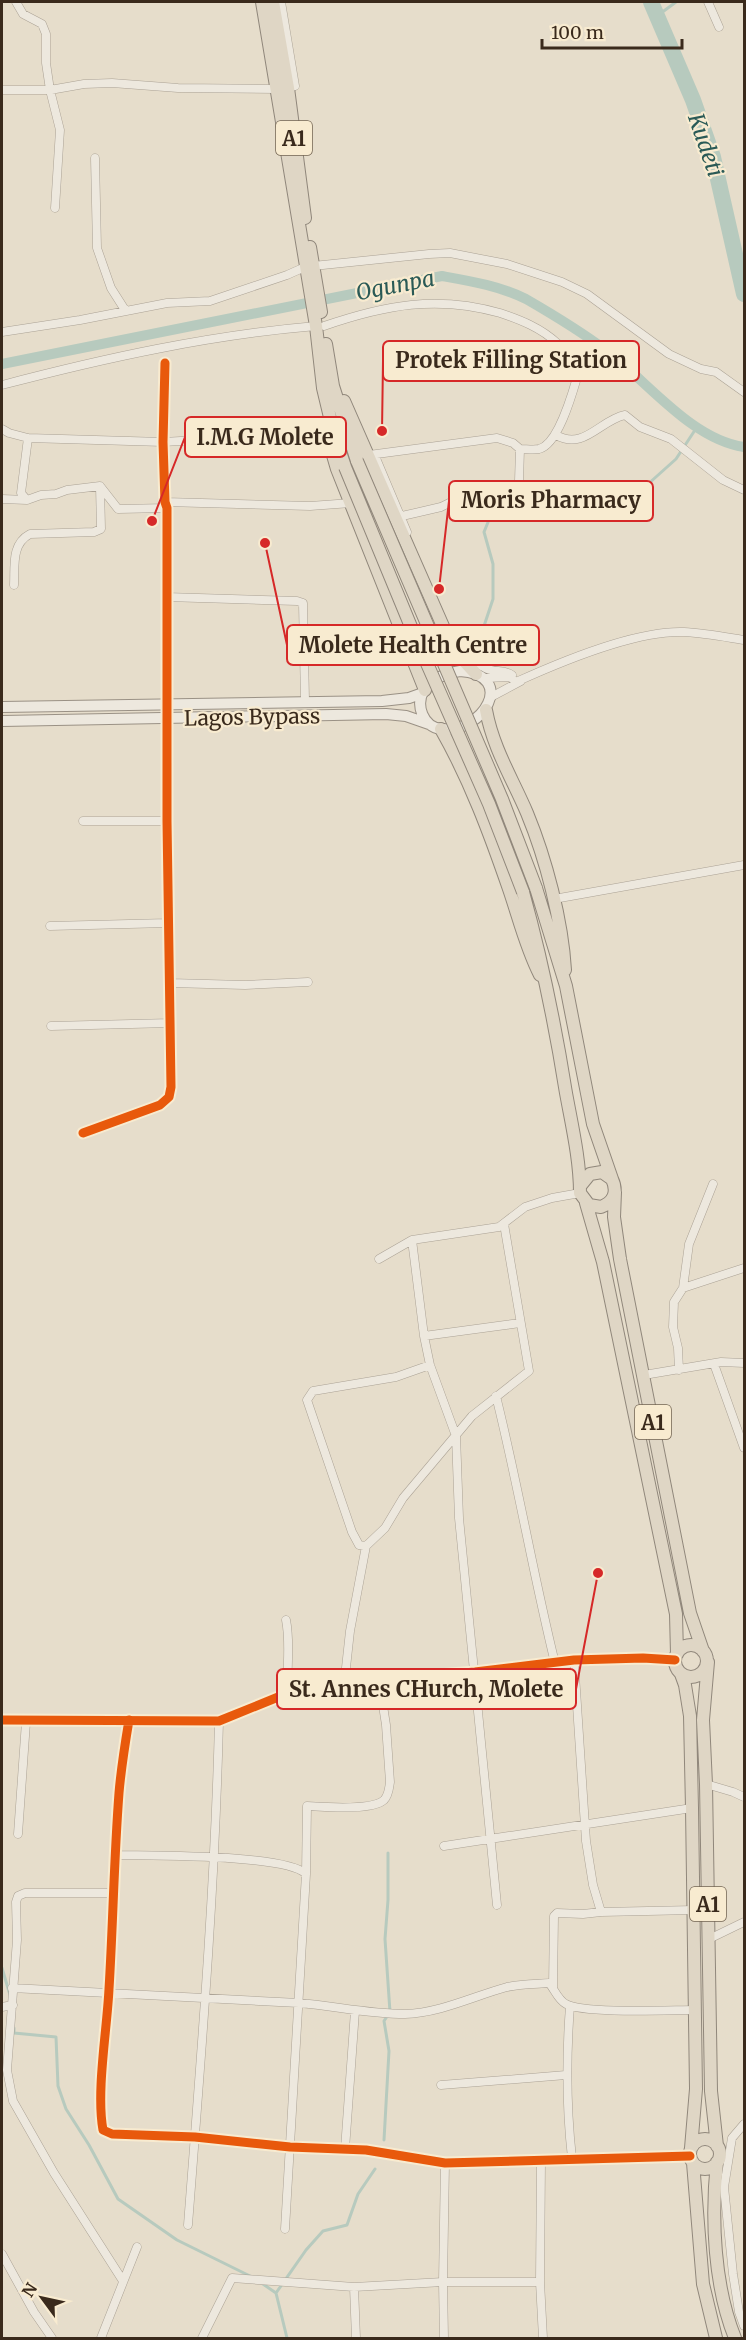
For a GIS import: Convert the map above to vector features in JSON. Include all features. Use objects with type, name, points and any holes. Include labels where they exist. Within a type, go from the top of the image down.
[{"type":"highway","name":"A1","points":[[262,2],[282,88]]},
{"type":"highway","name":"A1","points":[[273,2],[282,88],[319,322],[334,434],[345,467],[414,634],[489,804],[523,892],[550,996],[583,1193],[603,1262],[676,1614],[676,1657]]},
{"type":"highway","name":"A1","points":[[324,369],[357,461],[502,799],[536,888],[566,986],[593,1124],[612,1179]]},
{"type":"highway","points":[[324,369],[320,397],[325,433],[424,691]]},
{"type":"highway","points":[[324,369],[372,456],[453,649],[480,676]]},
{"type":"highway","points":[[486,710],[490,734],[528,815],[554,899],[563,945],[566,986]]},
{"type":"highway","points":[[435,727],[453,751],[486,823],[528,952],[550,996]]},
{"type":"highway","points":[[595,1172],[602,1172],[612,1179],[615,1192],[611,1201],[601,1207],[594,1207],[583,1193],[585,1178],[595,1172]]},
{"type":"highway","name":"A1","points":[[615,1192],[616,1238],[688,1604],[705,1656],[703,1720],[711,2091],[717,2146]]},
{"type":"highway","points":[[683,1647],[699,1647],[705,1656],[701,1673],[690,1677],[681,1674],[676,1657],[683,1647]]},
{"type":"highway","name":"A1","points":[[681,1674],[686,1684],[690,1716],[692,1808],[696,2089],[691,2156],[703,2284],[716,2338]]},
{"type":"highway","points":[[717,2162],[705,2169],[691,2156],[697,2142],[706,2140],[717,2146],[720,2154],[717,2162],[713,2202],[714,2223],[725,2304],[735,2338]]},
{"type":"main road","points":[[460,671],[480,676],[490,686],[491,697],[486,710],[468,724],[435,727],[422,715],[420,706],[424,691],[436,679],[451,672],[460,671]]},
{"type":"main road","name":"Lagos Bypass","points":[[2,707],[397,700],[424,691]]},
{"type":"main road","name":"Lagos Bypass","points":[[2,721],[386,714],[406,716],[435,727]]},
{"type":"street","points":[[16,2],[23,14],[45,27],[50,90],[60,130],[55,208]]},
{"type":"street","points":[[2,90],[50,90],[84,84],[112,83],[178,88],[295,86],[281,2]]},
{"type":"street","points":[[708,2],[719,27]]},
{"type":"street","points":[[96,158],[97,248],[111,288],[125,310]]},
{"type":"street","points":[[2,332],[167,303],[210,301],[287,275],[310,270],[429,254],[459,255],[507,264],[562,282],[587,294],[669,354],[692,365],[716,372],[744,392]]},
{"type":"street","points":[[2,385],[67,368],[249,332],[434,302],[483,308],[523,321],[542,331],[557,343],[578,374],[555,435],[549,444],[540,449],[520,448],[497,438],[372,456],[402,516],[421,577],[445,622],[464,650],[486,669],[507,672],[516,682]]},
{"type":"street","points":[[82,1133],[160,1105],[170,1097],[166,505],[163,442],[165,363]]},
{"type":"street","points":[[555,435],[568,440],[578,440],[619,416],[625,415],[640,427],[671,439],[723,480],[744,490]]},
{"type":"street","points":[[2,429],[28,438],[163,442],[325,433]]},
{"type":"street","points":[[27,500],[21,493],[28,438]]},
{"type":"street","points":[[402,516],[441,507],[453,501],[512,489],[519,481],[520,448]]},
{"type":"street","points":[[100,486],[118,509],[166,505],[310,506],[351,503]]},
{"type":"street","points":[[2,499],[27,500],[67,490],[100,486]]},
{"type":"street","points":[[14,585],[16,546],[23,537],[30,534],[94,532],[101,529],[100,486]]},
{"type":"street","points":[[166,597],[303,603],[305,701]]},
{"type":"street","points":[[516,682],[620,642],[650,635],[683,632],[744,640]]},
{"type":"street","points":[[491,697],[538,672]]},
{"type":"street","points":[[480,676],[510,677],[516,682]]},
{"type":"street","points":[[83,821],[167,821]]},
{"type":"street","points":[[554,899],[744,865]]},
{"type":"street","points":[[50,926],[168,923]]},
{"type":"street","points":[[170,983],[245,985],[308,982]]},
{"type":"street","points":[[51,1026],[171,1023]]},
{"type":"street","points":[[679,1370],[678,1348],[673,1327],[674,1302],[683,1288],[689,1244],[713,1184]]},
{"type":"street","points":[[379,1259],[412,1240],[491,1229],[504,1224],[525,1207],[552,1198],[583,1193]]},
{"type":"street","points":[[344,1686],[350,1631],[366,1546],[385,1528],[403,1498],[472,1416],[529,1371],[504,1224]]},
{"type":"street","points":[[412,1240],[424,1336],[430,1365],[456,1436],[459,1518],[497,1905]]},
{"type":"street","points":[[683,1288],[744,1268]]},
{"type":"street","points":[[424,1336],[520,1323]]},
{"type":"street","points":[[644,1375],[714,1364],[744,1363]]},
{"type":"street","points":[[714,1364],[744,1448]]},
{"type":"street","points":[[366,1546],[359,1545],[352,1532],[307,1400],[313,1391],[396,1377],[430,1365]]},
{"type":"street","points":[[496,1396],[555,1662]]},
{"type":"street","points":[[286,1620],[290,1636],[286,1660],[288,1694]]},
{"type":"street","points":[[2,1720],[26,1722],[219,1720],[288,1694],[379,1680],[475,1672],[574,1660],[676,1657]]},
{"type":"street","points":[[574,1660],[585,1826],[593,1885],[601,1912]]},
{"type":"street","points":[[285,2229],[306,1874],[307,1806],[360,1807],[380,1803],[386,1798],[390,1782],[386,1725],[379,1680]]},
{"type":"street","points":[[129,1720],[119,1790],[103,2074],[101,2121],[103,2130],[112,2134],[195,2137],[290,2147],[345,2149],[445,2163],[691,2156]]},
{"type":"street","points":[[188,2225],[204,1998],[219,1720]]},
{"type":"street","points":[[18,1834],[26,1722]]},
{"type":"street","points":[[706,1784],[733,1791],[744,1797]]},
{"type":"street","points":[[444,1846],[692,1808]]},
{"type":"street","points":[[115,1855],[250,1859],[293,1865],[306,1874]]},
{"type":"street","points":[[115,1893],[25,1893],[18,1896],[13,2005],[7,2070],[13,2101],[59,2182],[123,2281]]},
{"type":"street","points":[[552,1987],[554,1916],[557,1913],[694,1910]]},
{"type":"street","points":[[709,1939],[744,1922]]},
{"type":"street","points":[[12,1988],[299,2003],[339,2006],[355,2011],[405,2013],[443,2006],[509,1987],[549,1983],[560,2001],[570,2006],[614,2010],[695,2010]]},
{"type":"street","points":[[2,2007],[13,2005]]},
{"type":"street","points":[[570,2006],[566,2107],[572,2158]]},
{"type":"street","points":[[345,2149],[355,2011]]},
{"type":"street","points":[[441,2085],[526,2077],[566,2076]]},
{"type":"street","points":[[2,2103],[13,2101]]},
{"type":"street","points":[[744,2124],[732,2138],[724,2187],[733,2274],[739,2312],[744,2326]]},
{"type":"street","points":[[541,2160],[540,2282],[543,2338]]},
{"type":"street","points":[[444,2338],[445,2163]]},
{"type":"street","points":[[101,2338],[137,2247]]},
{"type":"street","points":[[2,2254],[34,2312],[52,2338]]},
{"type":"street","points":[[202,2338],[232,2278],[354,2287],[443,2282],[540,2282]]},
{"type":"street","points":[[354,2287],[356,2338]]},
{"type":"waterway","name":"Kudeti","points":[[651,2],[693,100],[713,157],[744,294]]},
{"type":"waterway","points":[[657,16],[676,2]]},
{"type":"waterway","name":"Ogunpa","points":[[2,364],[442,276],[495,287],[526,299],[607,351],[688,421],[725,442],[744,447]]},
{"type":"waterway","points":[[481,635],[493,599],[493,564],[484,532],[493,510],[540,507],[588,511],[628,502],[676,459],[697,427]]},
{"type":"waterway","points":[[384,2140],[389,2051],[384,2021],[390,2012],[385,1939],[388,1853]]},
{"type":"waterway","points":[[2,1968],[10,1995]]},
{"type":"waterway","points":[[14,2028],[14,2033],[56,2037],[58,2086],[66,2109],[89,2145],[118,2199],[177,2240],[252,2277]]},
{"type":"waterway","points":[[276,2293],[306,2250],[323,2231],[347,2225],[358,2194],[375,2169]]},
{"type":"waterway","points":[[260,2282],[276,2293],[287,2338]]},
{"type":"cycle path","points":[[83,1133],[160,1105],[169,1097],[171,1087],[167,821],[167,508],[163,442],[165,363]]},
{"type":"cycle path","points":[[2,1720],[219,1721],[288,1693],[379,1680],[475,1672],[574,1660],[643,1658],[675,1660]]},
{"type":"cycle path","points":[[129,1720],[117,1817],[109,1989],[101,2079],[103,2130],[112,2134],[195,2137],[290,2147],[366,2150],[445,2163],[690,2156]]},
{"type":"place","name":"Protek Filling Station","points":[[382,431]]},
{"type":"place","name":"I.M.G Molete","points":[[152,521]]},
{"type":"place","name":"Molete Health Centre","points":[[265,543]]},
{"type":"place","name":"Moris Pharmacy","points":[[439,589]]},
{"type":"place","name":"St. Annes CHurch, Molete","points":[[598,1573]]}]
